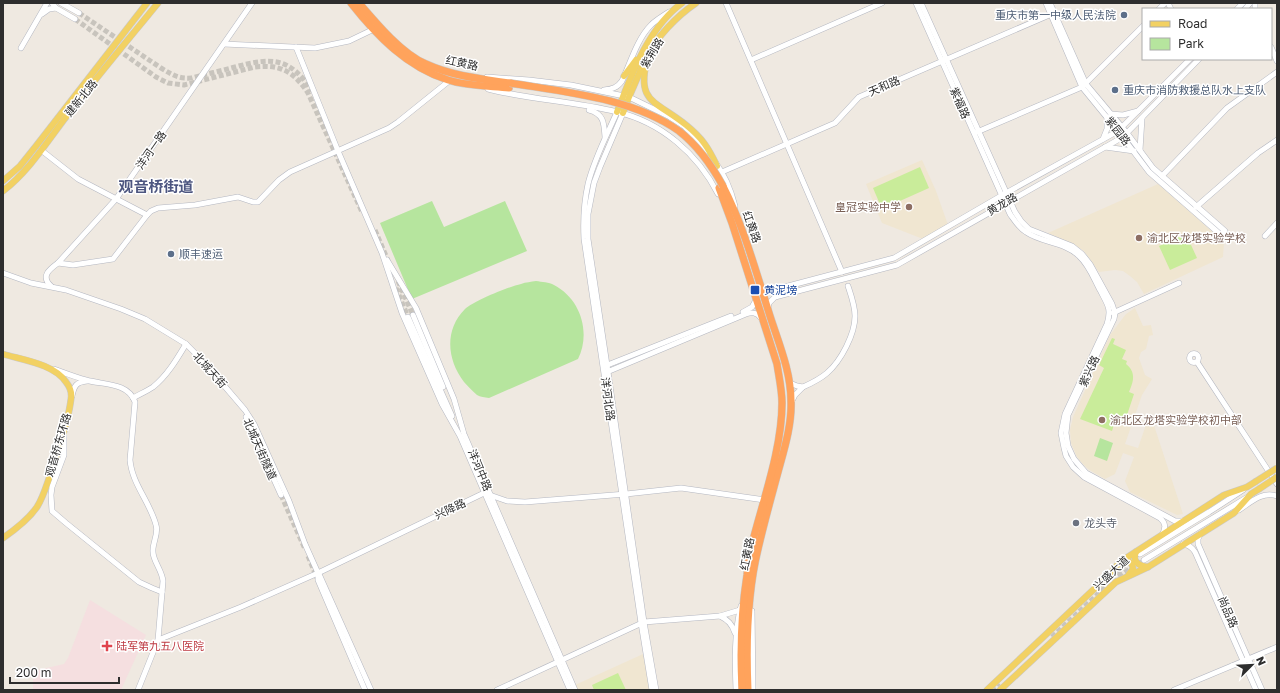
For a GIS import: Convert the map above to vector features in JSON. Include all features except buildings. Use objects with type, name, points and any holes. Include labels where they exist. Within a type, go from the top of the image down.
[{"type":"highway","points":[[350,3],[359,5]]},
{"type":"highway","name":"红黄路","points":[[359,5],[374,29],[389,45],[420,68],[449,81],[473,85],[509,85]]},
{"type":"highway","name":"红黄路","points":[[359,5],[393,40],[425,64],[445,72],[628,110],[662,126],[690,147],[721,187],[761,287],[790,383],[791,402],[788,432],[748,591]]},
{"type":"highway","name":"红黄路","points":[[735,222],[756,300],[777,364],[782,403],[781,425],[777,447],[765,500],[751,550],[748,591],[742,634],[742,690]]},
{"type":"highway","name":"红黄路","points":[[742,634],[747,666],[748,690]]},
{"type":"main road","name":"建新北路","points":[[3,181],[20,166],[147,3]]},
{"type":"main road","name":"建新北路","points":[[3,191],[25,170],[158,3]]},
{"type":"main road","name":"紫荆路","points":[[620,112],[645,54],[650,38],[676,7],[682,3]]},
{"type":"main road","name":"紫荆路","points":[[645,54],[682,13],[696,3]]},
{"type":"main road","points":[[624,76],[645,54]]},
{"type":"main road","points":[[645,54],[643,77],[645,89],[650,98],[656,104],[670,112],[698,136],[708,147],[717,166]]},
{"type":"main road","name":"观音桥东环路","points":[[3,354],[48,368],[56,372],[66,381],[71,393],[64,434],[44,493],[37,507],[18,528],[3,538]]},
{"type":"main road","name":"兴盛大道","points":[[987,690],[1102,581],[1120,562],[1138,553],[1224,495],[1247,487],[1277,468]]},
{"type":"main road","name":"兴盛大道","points":[[1000,690],[1110,587],[1123,578],[1148,567],[1234,513],[1251,494],[1277,477]]},
{"type":"main road","points":[[1138,553],[1135,559],[1136,562],[1142,567],[1148,567]]},
{"type":"main road","points":[[1120,562],[1128,561],[1133,566],[1132,572],[1123,578]]},
{"type":"street","points":[[21,48],[47,3]]},
{"type":"street","points":[[52,3],[56,8],[75,19]]},
{"type":"street","points":[[61,3],[79,13]]},
{"type":"street","name":"洋河一路","points":[[53,287],[46,279],[49,270],[58,263],[116,200],[252,3]]},
{"type":"street","points":[[726,3],[842,272]]},
{"type":"street","points":[[751,60],[882,3]]},
{"type":"street","name":"紫福路","points":[[916,3],[944,60]]},
{"type":"street","name":"紫福路","points":[[921,3],[944,60],[1007,202]]},
{"type":"street","name":"紫园路","points":[[1046,3],[1053,13]]},
{"type":"street","name":"紫园路","points":[[1050,3],[1084,85],[1125,135],[1140,150],[1153,168],[1223,233],[1149,172],[1125,135]]},
{"type":"street","points":[[600,90],[618,86],[645,33],[658,20],[676,7]]},
{"type":"street","points":[[38,17],[47,10],[56,8]]},
{"type":"street","name":"天和路","points":[[722,172],[835,123],[860,97],[1053,13]]},
{"type":"street","points":[[976,132],[1084,85],[1142,27]]},
{"type":"street","points":[[224,44],[315,48],[349,41],[374,29]]},
{"type":"street","name":"洋河中路","points":[[296,47],[338,151],[382,252],[402,313],[442,404],[462,435],[491,496],[560,660],[570,690]]},
{"type":"street","points":[[1272,49],[1277,61]]},
{"type":"street","name":"黄龙路","points":[[773,290],[894,258],[1120,129],[1188,60]]},
{"type":"street","name":"黄龙路","points":[[775,297],[897,265],[1125,135],[1196,60]]},
{"type":"street","points":[[1162,176],[1227,108],[1277,72]]},
{"type":"street","points":[[471,77],[529,80],[600,90],[626,96],[668,116],[685,127],[706,150],[722,172],[733,196],[735,222]]},
{"type":"street","points":[[58,263],[73,265],[113,259],[147,215],[151,211],[158,208],[195,204],[238,196],[253,202],[258,202],[285,176],[389,128],[449,81]]},
{"type":"street","points":[[473,85],[507,94],[620,112],[660,130],[687,151],[699,163],[735,222]]},
{"type":"street","points":[[557,101],[598,113],[604,122],[605,139]]},
{"type":"street","points":[[1103,140],[1109,115],[1123,115],[1139,111]]},
{"type":"street","name":"洋河北路","points":[[620,112],[605,139],[594,165],[586,198],[584,239],[606,372],[652,690]]},
{"type":"street","name":"洋河北路","points":[[605,366],[587,226],[594,183],[620,112]]},
{"type":"street","points":[[1140,150],[1142,118]]},
{"type":"street","name":"紫福路","points":[[976,132],[1003,185],[1004,194]]},
{"type":"street","points":[[1196,207],[1258,153],[1277,140]]},
{"type":"street","points":[[1105,147],[1134,151]]},
{"type":"street","points":[[41,150],[78,179],[147,215]]},
{"type":"street","points":[[1003,185],[1008,189],[1014,189]]},
{"type":"street","points":[[1007,202],[1029,229],[1072,246],[1082,254],[1093,270],[1112,304],[1112,313],[1179,283]]},
{"type":"street","points":[[1265,236],[1277,223]]},
{"type":"street","name":"洋河中路","points":[[382,252],[416,308],[454,399],[462,435],[484,493],[575,690]]},
{"type":"street","name":"北城天街","points":[[3,274],[98,301],[145,319],[186,344],[203,361],[239,403],[259,433],[289,501],[305,544],[371,690]]},
{"type":"street","points":[[791,402],[795,395],[803,387],[817,380],[828,372],[838,360],[850,341],[855,315],[848,286],[852,277]]},
{"type":"street","points":[[839,280],[848,286]]},
{"type":"street","points":[[761,287],[767,290],[773,290],[771,294],[772,297],[775,297],[769,303],[768,308]]},
{"type":"street","points":[[605,366],[746,311],[752,307],[756,300]]},
{"type":"street","name":"紫兴路","points":[[1112,313],[1110,326],[1068,415],[1066,440],[1070,454],[1078,465],[1092,477],[1175,521],[1179,522],[1186,520]]},
{"type":"street","name":"紫兴路","points":[[1112,313],[1065,414],[1061,433],[1064,448],[1066,456],[1073,467],[1084,477],[1163,520],[1165,528],[1162,536]]},
{"type":"street","points":[[606,372],[746,314],[756,314],[762,319]]},
{"type":"street","points":[[411,316],[462,435]]},
{"type":"street","points":[[133,398],[150,389],[159,382],[168,372],[186,344]]},
{"type":"street","points":[[1197,362],[1277,484]]},
{"type":"street","points":[[48,368],[88,381],[117,386],[125,390],[133,398],[135,406],[130,460],[131,468],[157,527],[153,553],[161,572],[162,592],[158,640],[138,690]]},
{"type":"street","points":[[71,399],[73,389],[76,384],[79,382],[88,381]]},
{"type":"street","points":[[790,383],[803,387]]},
{"type":"street","name":"北城天街隧道","points":[[239,403],[251,426],[281,495]]},
{"type":"street","points":[[64,434],[64,455],[52,487],[52,511],[139,582],[162,592]]},
{"type":"street","points":[[1138,553],[1209,512],[1247,487]]},
{"type":"street","points":[[484,493],[507,501],[525,502],[681,488],[765,500]]},
{"type":"street","name":"兴降路","points":[[158,640],[241,607],[318,573],[484,493]]},
{"type":"street","points":[[1144,560],[1251,494]]},
{"type":"street","points":[[1234,513],[1261,495],[1270,494],[1277,496]]},
{"type":"street","name":"尚品路","points":[[1200,534],[1198,544],[1246,659],[1256,690]]},
{"type":"street","name":"尚品路","points":[[1183,544],[1192,547],[1195,552],[1262,690]]},
{"type":"street","name":"北城天街","points":[[318,573],[318,580],[365,690]]},
{"type":"street","points":[[736,690],[735,667],[742,634],[740,610],[748,591]]},
{"type":"street","points":[[748,591],[753,690]]},
{"type":"street","points":[[497,690],[642,623],[720,616],[740,610]]},
{"type":"street","points":[[720,616],[730,622],[742,634]]},
{"type":"street","name":"洋河北路","points":[[642,623],[656,690]]},
{"type":"street","points":[[1174,690],[1277,647]]},
{"type":"shaded area","name":"皇冠实验中学","points":[[922,160],[936,191],[948,225],[923,239],[882,223],[866,184]]},
{"type":"shaded area","name":"渝北区龙塔实验学校","points":[[1158,184],[1224,242],[1223,257],[1144,294],[1137,282],[1123,271],[1115,270],[1099,272],[1084,251],[1073,244],[1048,233]]},
{"type":"shaded area","name":"渝北区龙塔实验学校初中部","points":[[1135,308],[1143,326],[1151,325],[1153,335],[1149,336],[1146,349],[1141,352],[1139,358],[1145,375],[1152,379],[1142,395],[1125,444],[1138,448],[1150,413],[1183,514],[1177,515],[1130,492],[1125,481],[1134,457],[1123,453],[1115,474],[1105,479],[1088,469],[1082,463],[1077,457],[1071,443],[1070,430],[1073,417],[1110,335],[1126,314]]},
{"type":"shaded area","name":"陆军第九五八医院","points":[[90,600],[146,635],[121,690],[33,690],[33,671],[64,664],[68,658]]},
{"type":"shaded area","points":[[643,654],[650,690],[578,690],[575,685]]},
{"type":"green space","points":[[920,167],[929,188],[882,209],[873,188]]},
{"type":"green space","points":[[432,201],[444,227],[505,201],[527,251],[412,299],[380,223]]},
{"type":"green space","points":[[1186,234],[1197,258],[1170,270],[1159,246]]},
{"type":"green space","points":[[536,281],[554,285],[571,299],[577,308],[581,318],[584,338],[578,359],[489,398],[478,396],[464,382],[458,373],[451,355],[451,336],[458,317],[465,309],[476,302],[508,288]]},
{"type":"green space","points":[[1112,338],[1115,339],[1113,344],[1126,350],[1122,359],[1127,361],[1126,364],[1133,373],[1133,380],[1129,392],[1134,394],[1125,421],[1116,418],[1112,431],[1080,419],[1104,368],[1099,365]]},
{"type":"green space","points":[[1100,438],[1113,443],[1107,461],[1094,456]]},
{"type":"green space","points":[[618,673],[626,690],[594,690],[592,685]]},
{"type":"tunnel","points":[[79,13],[161,68],[176,76],[192,78],[248,64],[270,61],[279,62],[288,66],[304,80],[312,91]]},
{"type":"tunnel","points":[[75,19],[156,77],[168,83],[184,85],[264,66],[280,68],[292,75],[308,93],[362,212]]},
{"type":"tunnel","points":[[375,230],[389,263]]},
{"type":"tunnel","points":[[398,281],[413,315]]},
{"type":"tunnel","points":[[396,288],[408,317]]},
{"type":"tunnel","points":[[281,495],[305,549]]},
{"type":"tunnel","points":[[308,556],[317,578]]},
{"type":"tunnel","points":[[1052,637],[1114,579],[1144,560]]},
{"type":"tunnel","points":[[1109,578],[1131,561]]},
{"type":"tunnel","points":[[991,690],[999,683]]},
{"type":"place","name":"重庆市第一中级人民法院","points":[[1124,15]]},
{"type":"place","name":"重庆市消防救援总队水上支队","points":[[1115,90]]},
{"type":"place","name":"皇冠实验中学","points":[[909,207]]},
{"type":"place","name":"渝北区龙塔实验学校","points":[[1139,238]]},
{"type":"place","name":"顺丰速运","points":[[171,254]]},
{"type":"place","name":"黄泥塝","points":[[755,290]]},
{"type":"place","name":"渝北区龙塔实验学校初中部","points":[[1102,420]]},
{"type":"place","name":"龙头寺","points":[[1076,523]]},
{"type":"place","name":"陆军第九五八医院","points":[[107,646]]},
{"type":"district","name":"观音桥街道","points":[[156,187]]}]
